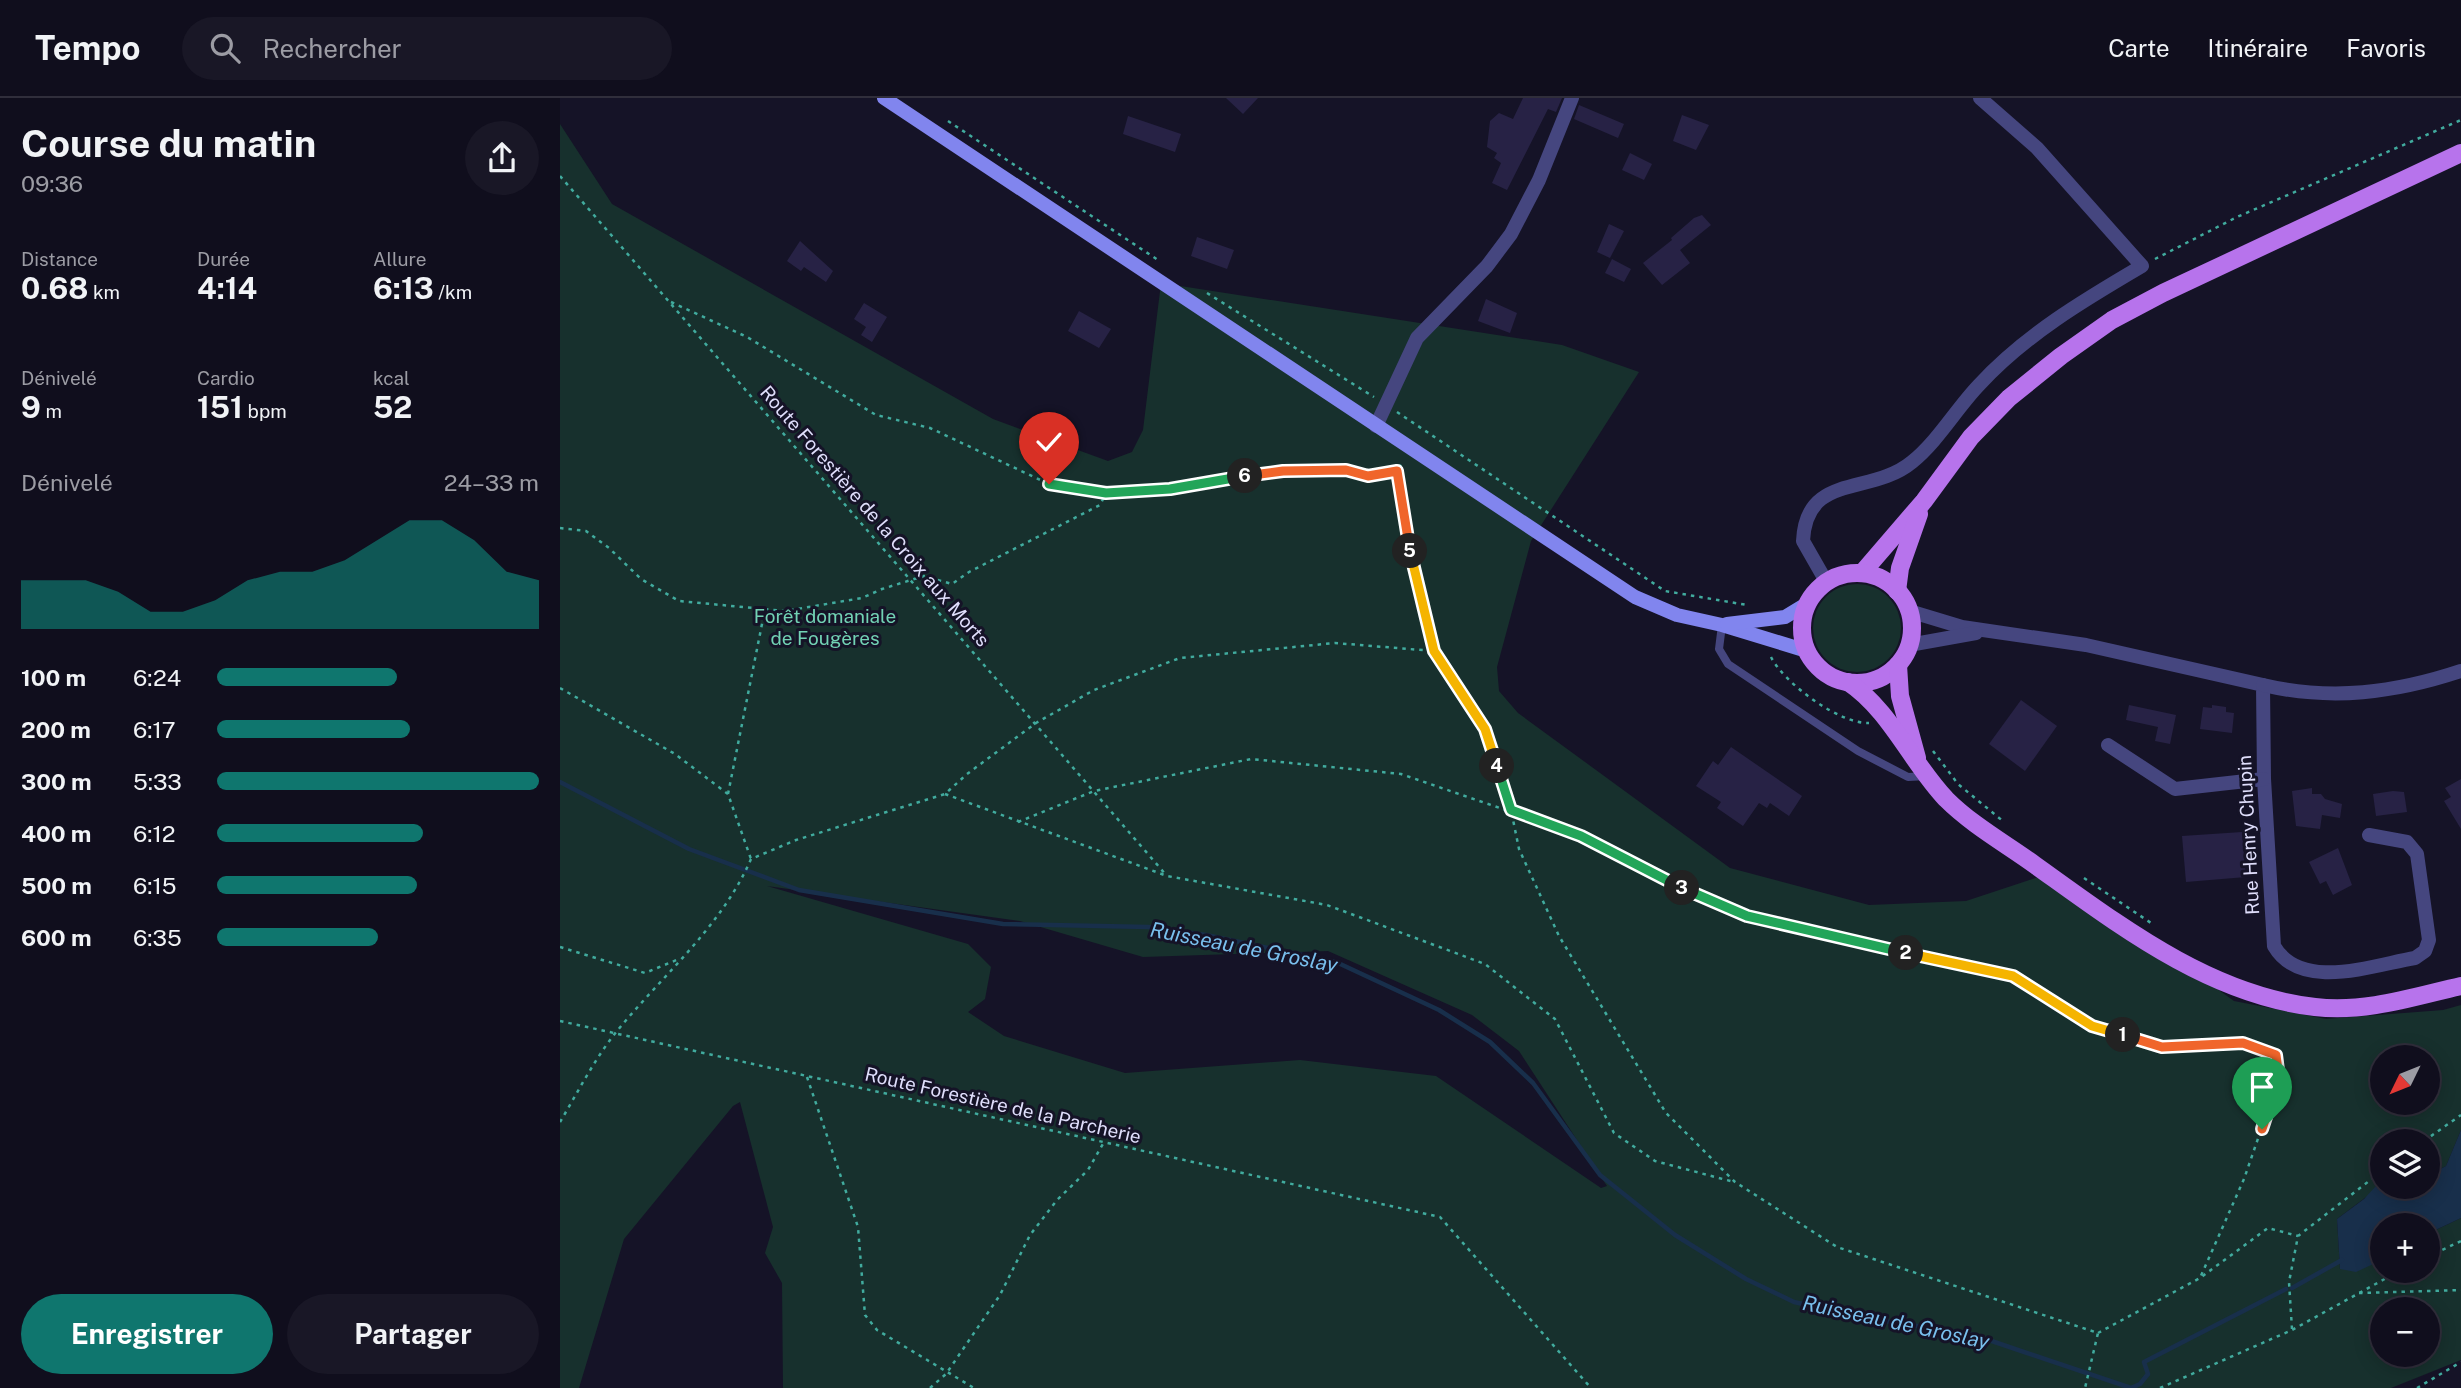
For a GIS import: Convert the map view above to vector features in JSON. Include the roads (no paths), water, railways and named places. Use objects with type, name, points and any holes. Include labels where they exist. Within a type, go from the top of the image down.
[{"type":"main road","points":[[884,98],[1634,597],[1677,615],[1722,625],[1807,651]]},
{"type":"main road","points":[[1862,573],[1924,501],[1971,437],[2009,398],[2112,320],[2163,293],[2461,153]]},
{"type":"main road","points":[[1896,591],[1900,568],[1924,501]]},
{"type":"main road","points":[[1722,625],[1785,617],[1808,603],[1827,583],[1844,575],[1862,573],[1878,578],[1896,591],[1909,611],[1909,645],[1898,665],[1870,681],[1848,682]]},
{"type":"main road","points":[[1808,603],[1802,625],[1807,651],[1828,675],[1848,682],[1866,694],[1947,800],[2120,926],[2204,975],[2273,1000],[2316,1008],[2368,1008],[2461,986]]},
{"type":"main road","points":[[1898,665],[1900,695],[1922,770]]},
{"type":"street","points":[[1376,426],[1417,338],[1487,266],[1511,234],[1539,180],[1572,98]]},
{"type":"street","points":[[1827,583],[1803,541],[1809,509],[1826,493],[1882,478],[1913,461],[1979,384],[2022,346],[2073,307],[2142,266],[2037,148],[1980,98]]},
{"type":"street","points":[[1909,611],[1988,632],[2085,645],[2263,685],[2345,696],[2418,686],[2461,671]]},
{"type":"street","points":[[1909,645],[1988,632]]},
{"type":"street","name":"Rue Henry Chupin","points":[[2263,685],[2264,779],[2274,946],[2279,955],[2300,969],[2322,973],[2415,958],[2425,951],[2429,940],[2417,854],[2407,842],[2368,835]]},
{"type":"street","points":[[2108,745],[2175,789],[2264,779]]},
{"type":"lane","points":[[1722,625],[1719,649],[1728,664],[1858,751],[1908,776],[1922,770]]},
{"type":"water","points":[[2461,1130],[2461,1218],[2440,1228],[2440,1213],[2370,1213],[2370,1266],[2356,1272],[2340,1269],[2337,1219],[2370,1192],[2370,1199],[2440,1199],[2440,1169],[2446,1166]]},
{"type":"waterway","name":"Ruisseau de Groslay","points":[[560,782],[689,849],[799,890],[1003,924],[1148,927],[1206,935],[1336,962],[1439,1010],[1490,1042],[1533,1083],[1600,1175],[1675,1235],[1746,1279],[1794,1302],[1866,1318],[1974,1335],[2131,1388],[2140,1384],[2148,1374],[2144,1362],[2286,1289]]},
{"type":"waterway","name":"Ruisseau de Groslay","points":[[2292,1288],[2342,1260]]},
{"type":"park label","name":"Forêt domaniale de Fougères","points":[[825,627]]}]
